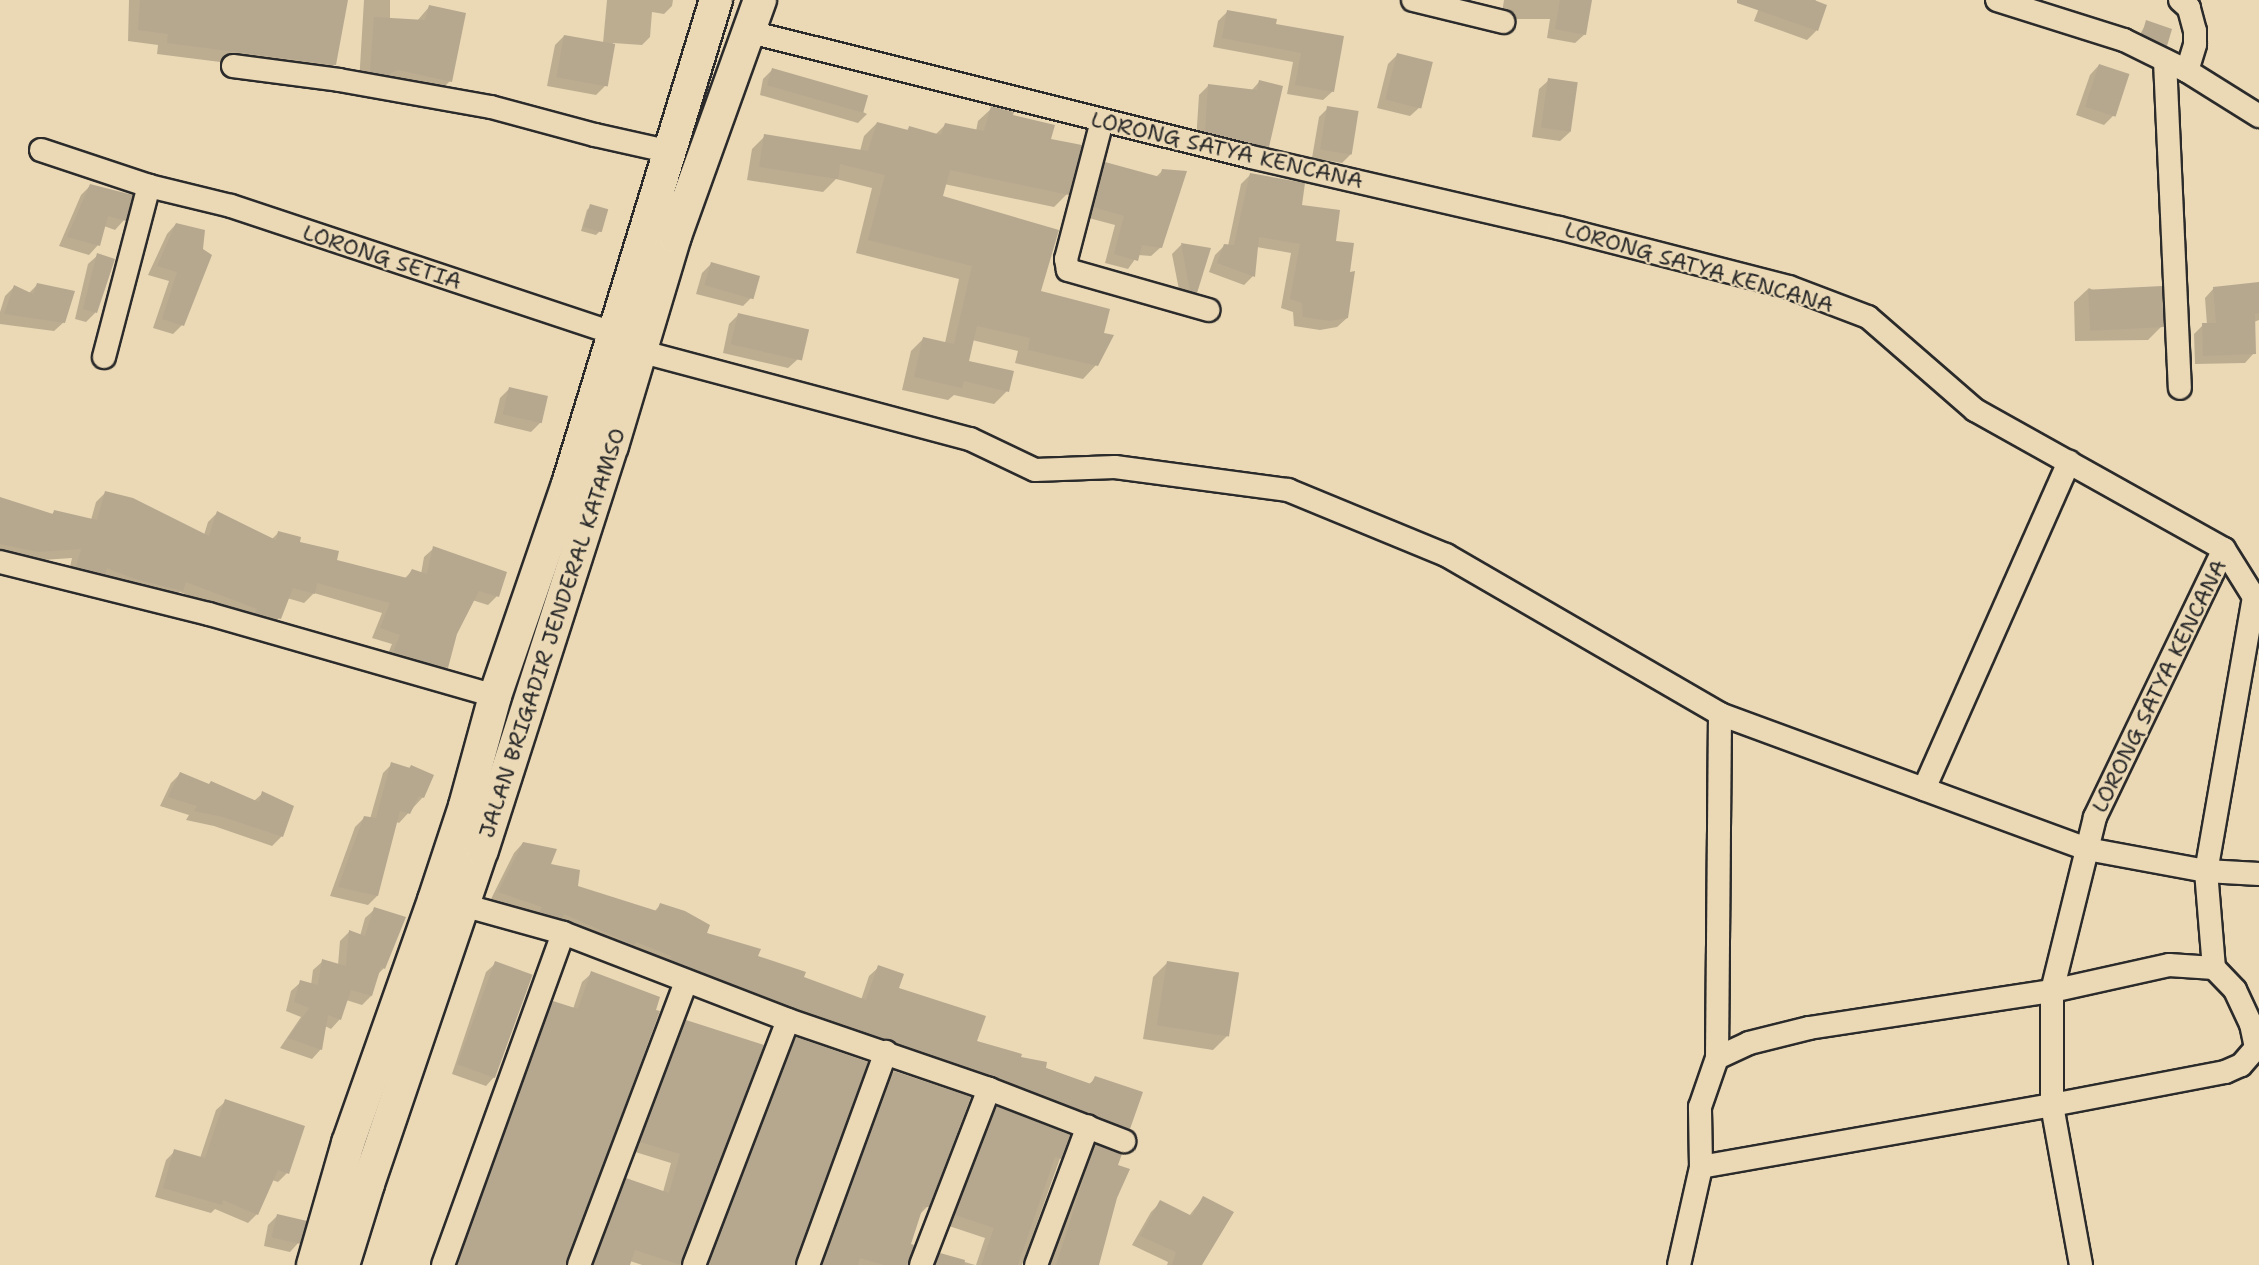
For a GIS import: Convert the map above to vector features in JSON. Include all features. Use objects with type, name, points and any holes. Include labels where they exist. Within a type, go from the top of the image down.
[{"type":"main road","name":"JALAN BRIGADIR JENDERAL KATAMSO","points":[[343,1265],[371,1173],[495,696],[568,484],[716,0]]},
{"type":"main road","name":"JALAN BRIGADIR JENDERAL KATAMSO","points":[[313,1265],[348,1143],[464,905],[612,446],[639,351],[689,193],[750,32],[759,0]]},
{"type":"street","points":[[1413,0],[1503,22]]},
{"type":"street","points":[[1997,0],[2124,40],[2187,71],[2259,116]]},
{"type":"street","points":[[2180,0],[2189,8],[2195,31],[2194,51],[2187,71]]},
{"type":"street","name":"LORONG SATYA KENCANA","points":[[750,32],[1102,121],[1559,228],[1789,287],[1868,316],[1975,410],[2224,549],[2095,817],[2052,991],[2052,1105],[2079,1255]]},
{"type":"street","points":[[2165,62],[2180,388]]},
{"type":"street","points":[[233,66],[339,80],[491,107],[595,135],[671,152]]},
{"type":"street","points":[[1102,121],[1066,259],[1068,270],[1208,310]]},
{"type":"street","name":"LORONG SETIA","points":[[41,150],[149,186],[231,206],[614,333]]},
{"type":"street","points":[[104,357],[149,186]]},
{"type":"street","points":[[639,351],[970,439],[1035,470],[1115,467],[1288,490],[1446,555],[1720,714],[2087,849],[2206,871],[2259,874]]},
{"type":"street","points":[[1924,789],[2069,462]]},
{"type":"street","points":[[1701,1167],[2225,1072],[2241,1065],[2257,1052],[2251,1024],[2235,990],[2214,968],[2206,871],[2254,597],[2224,549]]},
{"type":"street","points":[[0,562],[209,614],[495,696]]},
{"type":"street","points":[[1679,1265],[1701,1167],[1700,1107],[1717,1058],[1720,714]]},
{"type":"street","points":[[464,905],[563,933],[788,1020],[989,1089],[1124,1141]]},
{"type":"street","points":[[443,1265],[563,933]]},
{"type":"street","points":[[1717,1058],[1749,1044],[1809,1028],[2052,991],[2169,965],[2214,968]]},
{"type":"street","points":[[579,1265],[686,982]]},
{"type":"street","points":[[694,1265],[788,1020]]},
{"type":"street","points":[[807,1265],[886,1052]]},
{"type":"street","points":[[921,1265],[989,1089]]},
{"type":"street","points":[[1036,1265],[1088,1126]]},
{"type":"building","points":[[140,0],[348,0],[336,65],[167,43],[168,34],[138,30]]},
{"type":"building","points":[[1560,0],[1592,0],[1586,35],[1555,29]]},
{"type":"building","points":[[1737,0],[1814,0],[1827,5],[1818,31],[1737,3]]},
{"type":"building","points":[[429,5],[466,13],[452,82],[398,70],[387,75],[370,72],[374,17],[425,20]]},
{"type":"building","points":[[1227,10],[1277,19],[1276,24],[1344,36],[1334,92],[1295,85],[1301,53],[1222,38]]},
{"type":"building","points":[[2146,20],[2172,29],[2167,46],[2142,34]]},
{"type":"building","points":[[564,35],[615,44],[608,86],[557,77]]},
{"type":"building","points":[[1397,53],[1433,62],[1421,109],[1385,100]]},
{"type":"building","points":[[2099,64],[2129,74],[2116,117],[2085,107]]},
{"type":"building","points":[[772,68],[868,96],[863,113],[767,85]]},
{"type":"building","points":[[1548,78],[1578,82],[1571,132],[1541,128]]},
{"type":"building","points":[[1259,80],[1283,86],[1269,147],[1205,132],[1208,84],[1257,90]]},
{"type":"building","points":[[991,106],[1014,112],[1013,115],[1055,125],[1051,139],[1082,145],[1069,195],[950,170],[943,196],[1059,230],[1041,291],[1110,309],[1104,333],[1114,335],[1098,366],[1028,350],[1030,338],[977,326],[969,361],[1014,371],[1009,392],[964,381],[962,388],[914,377],[923,337],[954,344],[972,266],[868,240],[885,175],[840,164],[838,179],[759,167],[764,134],[868,151],[877,122],[908,130],[909,126],[941,135],[945,123],[984,131]]},
{"type":"building","points":[[1327,106],[1359,111],[1352,154],[1320,149]]},
{"type":"building","points":[[1105,162],[1160,177],[1162,169],[1187,171],[1162,248],[1142,245],[1138,261],[1114,254],[1124,216],[1093,207]]},
{"type":"building","points":[[1250,173],[1305,183],[1302,205],[1340,210],[1336,241],[1354,243],[1350,272],[1355,271],[1348,318],[1330,321],[1303,317],[1302,303],[1290,299],[1300,244],[1259,237],[1255,277],[1217,263],[1224,244],[1234,245]]},
{"type":"building","points":[[90,184],[133,195],[126,221],[108,216],[100,246],[67,237]]},
{"type":"building","points":[[590,204],[608,209],[602,232],[583,227]]},
{"type":"building","points":[[176,223],[205,230],[203,249],[212,255],[184,326],[162,319],[177,272],[157,266]]},
{"type":"building","points":[[1181,243],[1211,248],[1197,293],[1190,291]]},
{"type":"building","points":[[97,253],[115,259],[97,313],[83,309]]},
{"type":"building","points":[[711,262],[760,276],[753,299],[704,285]]},
{"type":"building","points":[[2259,282],[2259,313],[2255,314],[2256,354],[2203,356],[2202,323],[2216,323],[2213,287]]},
{"type":"building","points":[[37,283],[75,291],[65,323],[4,314],[14,285],[33,294]]},
{"type":"building","points":[[2162,286],[2164,327],[2090,331],[2088,290]]},
{"type":"building","points":[[738,313],[809,329],[802,361],[731,344]]},
{"type":"building","points":[[509,387],[548,396],[542,423],[503,414]]},
{"type":"building","points":[[105,491],[133,498],[209,536],[217,511],[276,540],[278,531],[301,537],[300,542],[339,551],[337,560],[407,578],[412,569],[427,574],[433,546],[507,572],[499,597],[479,591],[457,634],[448,668],[393,652],[400,635],[380,628],[390,603],[317,583],[315,594],[293,588],[281,619],[255,613],[257,609],[186,582],[183,591],[135,579],[107,568],[105,574],[76,567],[81,549],[38,552],[0,544],[0,497],[53,514],[54,510],[97,520]]},
{"type":"building","points":[[391,762],[410,768],[411,765],[434,775],[424,798],[419,796],[410,814],[400,811],[378,896],[338,887],[364,816],[376,818]]},
{"type":"building","points":[[180,772],[209,784],[211,781],[259,802],[262,791],[294,806],[283,837],[223,817],[194,811],[197,806],[168,797]]},
{"type":"building","points":[[523,842],[557,849],[551,864],[580,870],[578,886],[657,911],[660,903],[685,911],[710,925],[707,933],[761,949],[758,956],[806,972],[804,977],[866,1000],[878,965],[904,974],[899,988],[986,1016],[977,1041],[1022,1054],[1021,1057],[1047,1062],[1046,1068],[1091,1084],[1095,1076],[1143,1092],[1130,1129],[994,1076],[793,1007],[670,960],[671,956],[636,942],[634,945],[564,914],[562,919],[540,912],[542,907],[498,892]]},
{"type":"building","points":[[374,907],[406,917],[385,969],[381,967],[372,996],[351,990],[341,1020],[328,1015],[322,1050],[288,1038],[309,1008],[294,1002],[300,980],[318,985],[322,959],[346,966],[349,930],[365,936]]},
{"type":"building","points":[[495,961],[533,975],[495,1078],[457,1064]]},
{"type":"building","points":[[1167,961],[1239,972],[1229,1037],[1157,1025]]},
{"type":"building","points":[[591,971],[660,997],[656,1010],[660,1011],[566,1265],[457,1265],[553,1001],[578,1009]]},
{"type":"building","points":[[686,1020],[764,1045],[681,1265],[635,1250],[630,1265],[593,1265],[626,1178],[669,1193],[680,1154],[640,1142]]},
{"type":"building","points":[[796,1037],[868,1062],[795,1265],[708,1265]]},
{"type":"building","points":[[894,1071],[971,1097],[929,1207],[923,1207],[911,1244],[914,1245],[908,1265],[884,1265],[860,1258],[858,1265],[822,1265]]},
{"type":"building","points":[[225,1099],[305,1126],[289,1174],[278,1170],[258,1215],[223,1200],[222,1205],[163,1188],[174,1149],[205,1158]]},
{"type":"building","points":[[997,1106],[1070,1135],[1061,1159],[1055,1157],[1018,1265],[981,1265],[994,1228],[955,1215]]},
{"type":"building","points":[[1095,1144],[1122,1154],[1118,1165],[1130,1169],[1117,1198],[1099,1265],[1056,1265]]},
{"type":"building","points":[[1203,1196],[1234,1212],[1202,1265],[1172,1265],[1176,1252],[1140,1236],[1160,1200],[1192,1216]]},
{"type":"building","points":[[277,1214],[307,1221],[302,1244],[272,1237]]},
{"type":"building","points":[[940,1253],[965,1260],[964,1265],[935,1265]]}]
